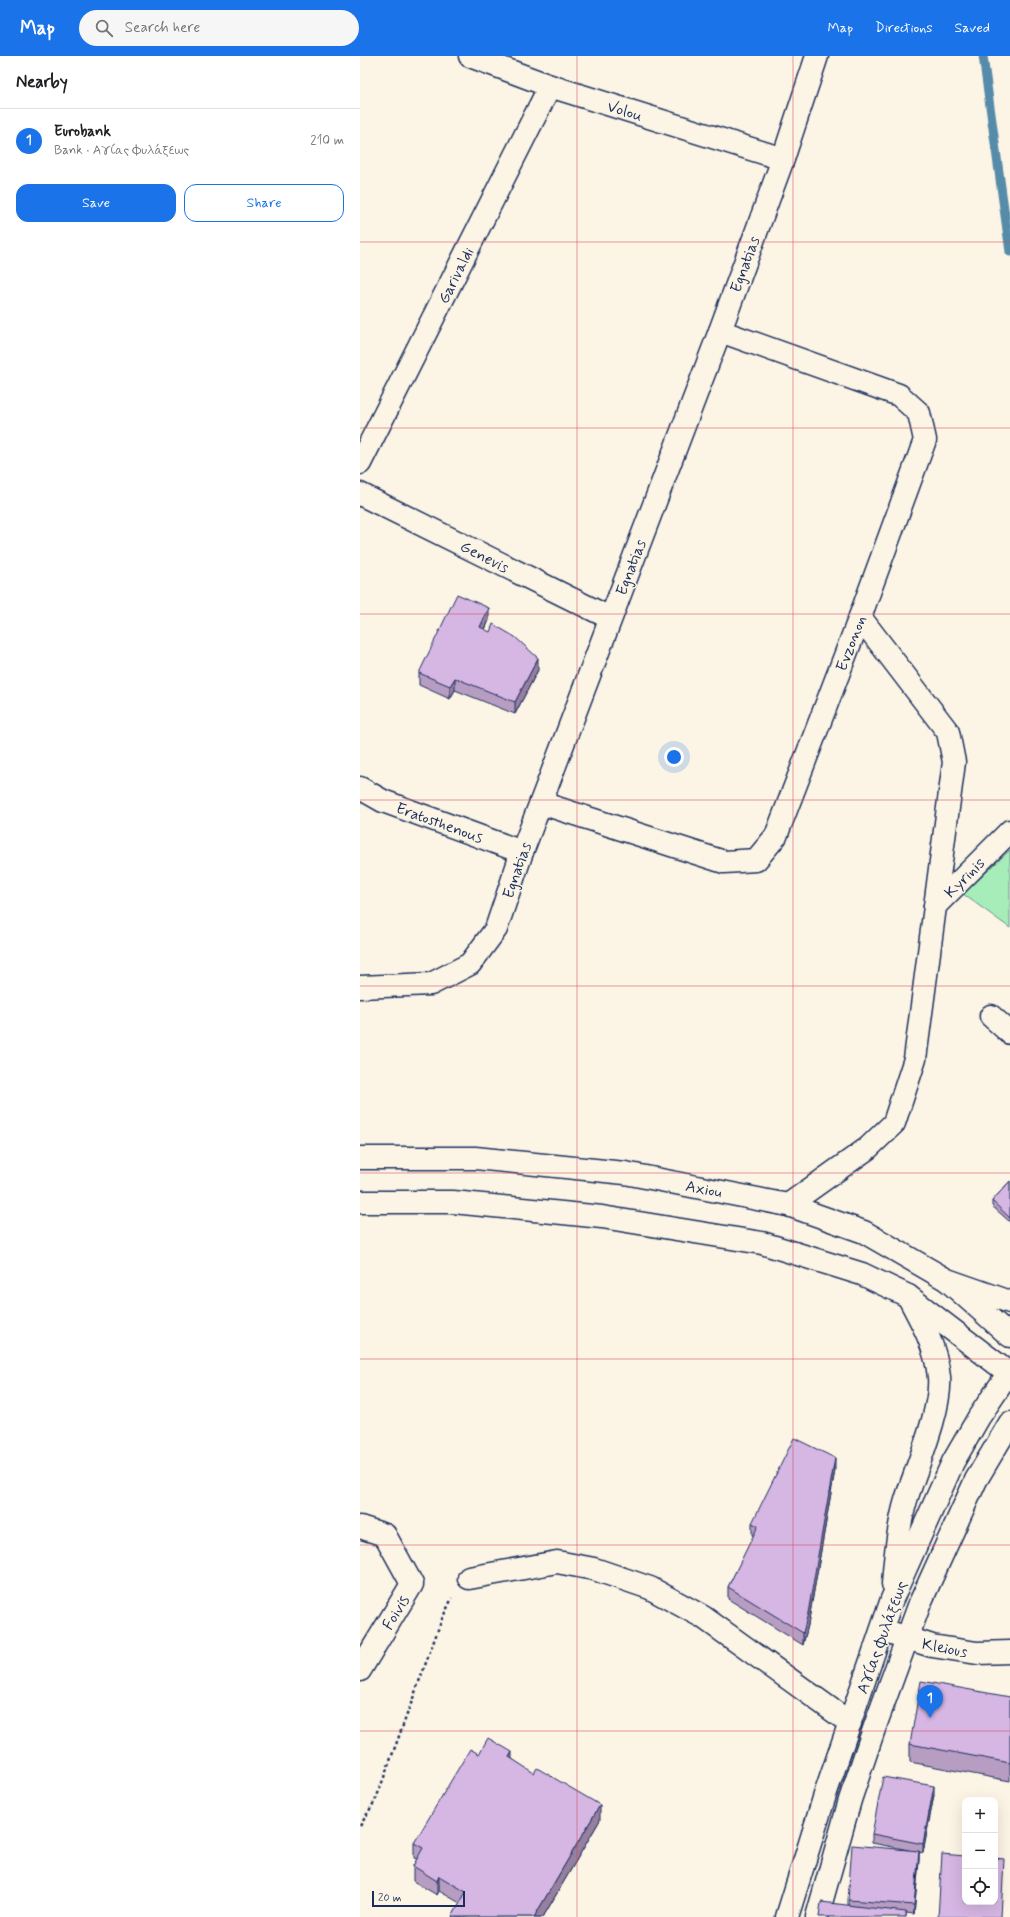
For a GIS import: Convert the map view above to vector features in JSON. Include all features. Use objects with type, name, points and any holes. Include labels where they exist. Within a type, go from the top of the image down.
[{"type":"street","name":"Volou","points":[[470,56],[550,86],[783,159]]},
{"type":"street","name":"Egnatias","points":[[360,987],[431,984],[470,964],[496,929],[522,852],[720,331],[783,159],[817,56]]},
{"type":"street","name":"Garivaldi","points":[[360,463],[550,86]]},
{"type":"street","name":"Evzonon","points":[[541,803],[724,862],[756,860],[776,836],[860,617],[925,440],[919,413],[899,395],[720,331]]},
{"type":"street","name":"Genevis","points":[[360,494],[610,618]]},
{"type":"street","points":[[788,1205],[868,1148],[894,1123],[915,1059],[954,762],[948,732],[860,617]]},
{"type":"street","name":"Eratosthenous","points":[[360,788],[383,800],[522,852]]},
{"type":"street","name":"Kyrinis","points":[[935,906],[1010,831]]},
{"type":"street","points":[[991,1016],[1010,1033]]},
{"type":"street","name":"Axiou","points":[[360,1158],[475,1158],[625,1172],[788,1205],[864,1232],[946,1280],[1010,1336]]},
{"type":"street","points":[[360,1202],[453,1202],[595,1216],[754,1242],[862,1274],[908,1296],[1010,1372]]},
{"type":"street","points":[[946,1280],[1010,1302]]},
{"type":"street","points":[[892,1599],[895,1550],[906,1502],[935,1410],[940,1379],[934,1351],[924,1325],[908,1296]]},
{"type":"street","name":"Αγίας Φυλάξεως","points":[[787,1917],[825,1795],[883,1630],[892,1599],[953,1462],[979,1417],[1010,1372]]},
{"type":"street","name":"Αγίας Φυλάξεως","points":[[817,1917],[850,1800],[906,1638],[920,1603],[976,1480],[1010,1423]]},
{"type":"street","name":"Foivis","points":[[360,1527],[385,1535],[412,1584],[360,1670]]},
{"type":"street","points":[[469,1578],[557,1562],[594,1569],[650,1588],[703,1617],[850,1723]]},
{"type":"street","name":"Kleious","points":[[883,1630],[932,1646],[977,1653],[1010,1652]]},
{"type":"path","points":[[360,1826],[376,1799],[442,1619],[452,1596],[469,1578]]},
{"type":"green space","points":[[1010,850],[1010,928],[963,894]]},
{"type":"building","points":[[457,594],[489,608],[480,627],[490,632],[493,624],[515,637],[538,658],[515,702],[455,678],[450,686],[419,673]]},
{"type":"building","points":[[1010,1181],[1010,1218],[992,1201]]},
{"type":"building","points":[[794,1438],[835,1458],[808,1613],[803,1633],[728,1587],[758,1526],[752,1523]]},
{"type":"building","points":[[921,1681],[1010,1697],[1010,1763],[910,1744]]},
{"type":"building","points":[[488,1738],[512,1752],[509,1757],[534,1773],[537,1768],[600,1805],[534,1917],[452,1917],[466,1892],[439,1876],[437,1881],[413,1866],[423,1848],[414,1843],[470,1749],[479,1754]]},
{"type":"building","points":[[883,1777],[934,1786],[923,1844],[872,1834]]},
{"type":"building","points":[[852,1845],[919,1851],[914,1905],[848,1900]]},
{"type":"building","points":[[942,1854],[962,1856],[962,1905],[998,1905],[998,1858],[1004,1859],[1001,1917],[938,1917]]},
{"type":"building","points":[[821,1902],[906,1912],[906,1917],[819,1917]]},
{"type":"waterway","points":[[983,56],[1010,252]]},
{"type":"place","name":"Eurobank","points":[[930,1718]]}]
